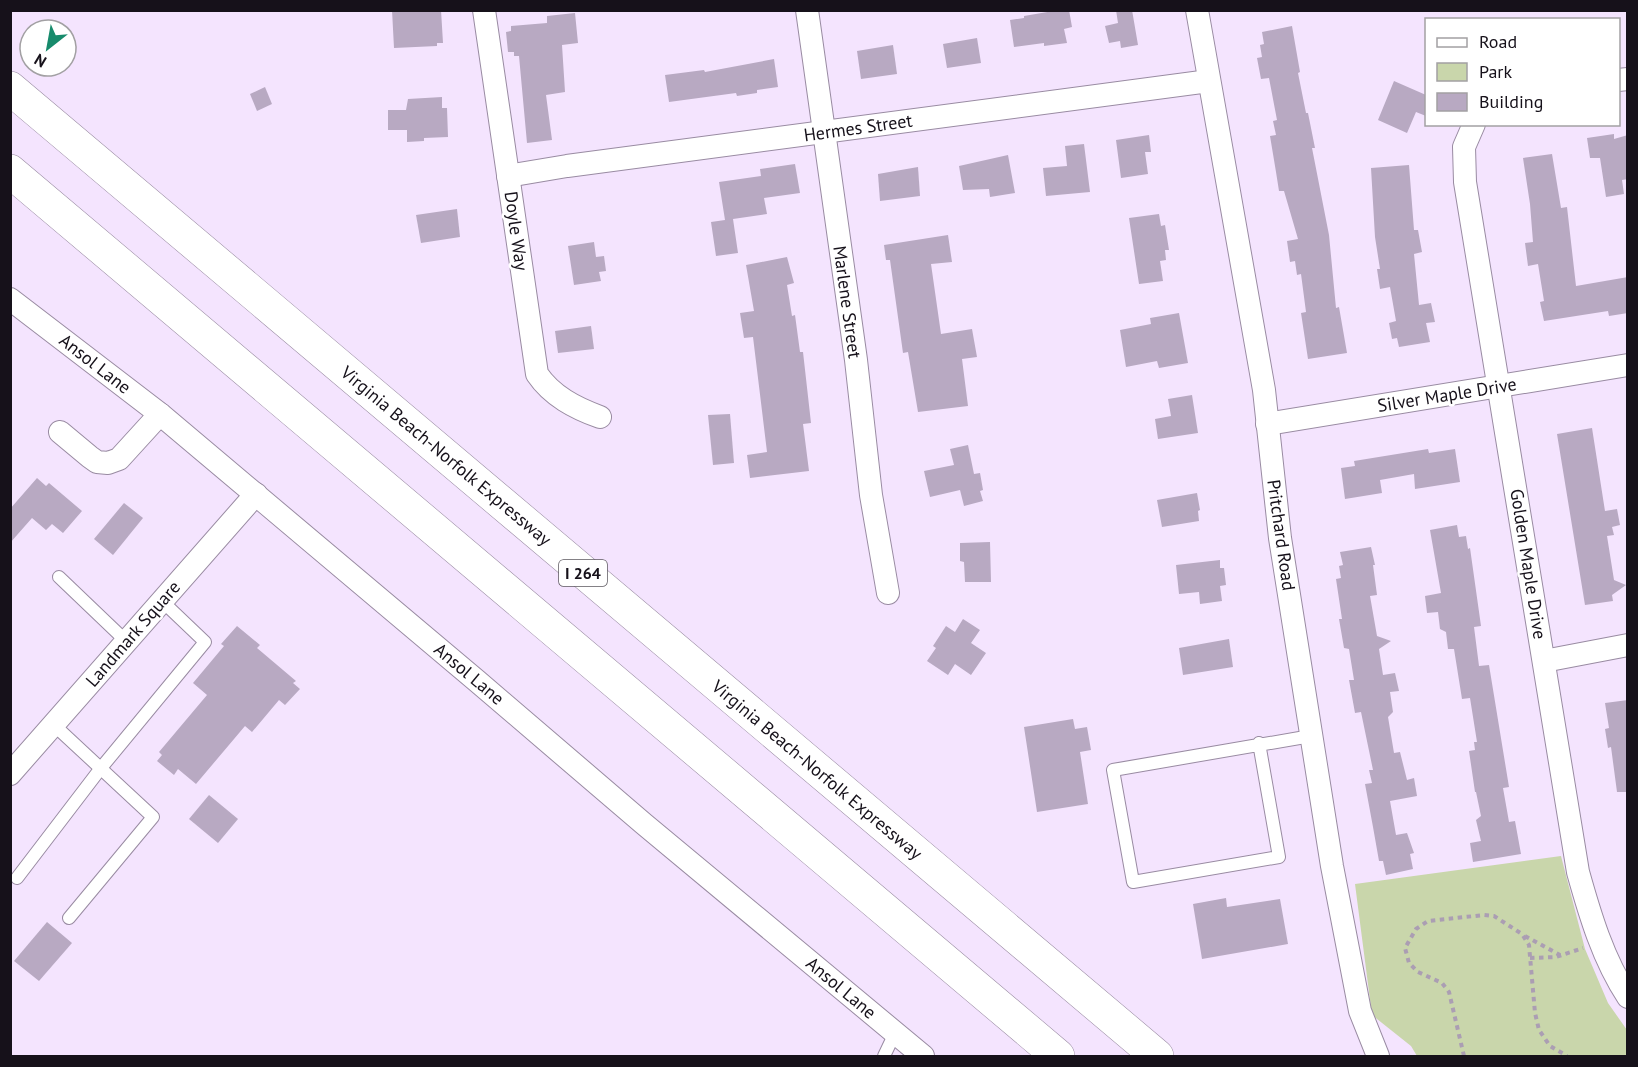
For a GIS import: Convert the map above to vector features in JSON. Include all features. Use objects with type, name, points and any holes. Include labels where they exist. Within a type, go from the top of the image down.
[{"type":"highway","name":"Virginia Beach-Norfolk Expressway","points":[[10,88],[1157,1056]]},
{"type":"highway","points":[[10,171],[1058,1056]]},
{"type":"street","name":"Doyle Way","points":[[484,10],[537,374],[547,388],[577,408],[600,417]]},
{"type":"street","name":"Marlene Street","points":[[807,10],[856,360],[872,495],[888,593]]},
{"type":"street","name":"Pritchard Road","points":[[1197,10],[1262,379],[1280,538],[1332,866],[1360,1011],[1378,1056]]},
{"type":"street","name":"Hermes Street","points":[[508,176],[567,166],[1209,81]]},
{"type":"street","name":"Golden Maple Drive","points":[[1473,126],[1464,147],[1465,182],[1578,872],[1601,943],[1628,997]]},
{"type":"street","name":"Ansol Lane","points":[[10,298],[160,414],[922,1056]]},
{"type":"street","name":"Silver Maple Drive","points":[[1267,424],[1628,365]]},
{"type":"street","points":[[60,432],[90,457],[98,462],[108,463],[119,459],[160,414]]},
{"type":"street","name":"Landmark Square","points":[[10,774],[256,495]]},
{"type":"street","points":[[1544,661],[1628,645]]},
{"type":"lane","points":[[59,576],[127,642]]},
{"type":"lane","points":[[17,878],[101,768],[205,642],[162,601]]},
{"type":"lane","points":[[54,725],[153,817],[69,918]]},
{"type":"lane","points":[[1259,744],[1279,857],[1133,882],[1113,770],[1259,744],[1311,736]]},
{"type":"lane","points":[[884,1056],[895,1033]]},
{"type":"path","points":[[1464,1056],[1449,992],[1442,983],[1418,972],[1409,963],[1405,948],[1416,929],[1428,921],[1494,916],[1561,956]]},
{"type":"path","points":[[1522,934],[1529,945],[1535,1013],[1539,1030],[1550,1046],[1567,1056]]},
{"type":"path","points":[[1530,958],[1561,956],[1601,943]]},
{"type":"green space","points":[[1561,856],[1585,949],[1608,1003],[1627,1030],[1627,1056],[1417,1056],[1411,1046],[1372,1015],[1355,884]]},
{"type":"building","points":[[392,10],[441,10],[443,43],[437,43],[437,46],[394,48]]},
{"type":"building","points":[[1069,10],[1072,27],[1064,29],[1067,43],[1014,47],[1010,20]]},
{"type":"building","points":[[1116,10],[1132,10],[1138,45],[1121,48],[1120,41],[1109,43],[1105,26],[1118,23]]},
{"type":"building","points":[[575,13],[578,43],[562,45],[565,92],[546,95],[552,140],[527,143],[519,56],[514,56],[514,52],[508,52],[506,32],[511,31],[511,26],[547,23],[547,16]]},
{"type":"building","points":[[1292,26],[1300,72],[1298,73],[1315,148],[1312,148],[1329,235],[1336,308],[1339,307],[1347,353],[1308,359],[1301,313],[1306,312],[1301,274],[1297,275],[1295,261],[1290,262],[1287,241],[1298,239],[1284,191],[1279,191],[1270,136],[1276,135],[1273,121],[1277,120],[1269,78],[1261,79],[1257,58],[1262,57],[1260,45],[1264,44],[1262,32]]},
{"type":"building","points":[[977,38],[981,63],[947,68],[943,44]]},
{"type":"building","points":[[893,45],[897,74],[861,79],[857,51]]},
{"type":"building","points":[[774,59],[778,87],[737,96],[736,93],[669,102],[665,75],[704,70],[705,72]]},
{"type":"building","points":[[1394,81],[1425,95],[1425,116],[1416,112],[1407,133],[1378,120]]},
{"type":"building","points":[[265,87],[272,104],[257,111],[250,94]]},
{"type":"building","points":[[442,97],[442,108],[447,108],[448,137],[424,138],[424,141],[407,142],[407,130],[388,130],[388,110],[406,110],[408,99]]},
{"type":"building","points":[[1614,134],[1614,139],[1628,135],[1628,179],[1622,180],[1624,194],[1606,197],[1600,158],[1590,158],[1587,138]]},
{"type":"building","points":[[1149,135],[1151,152],[1145,152],[1148,174],[1121,178],[1116,140]]},
{"type":"building","points":[[1084,144],[1090,192],[1046,196],[1043,168],[1067,166],[1065,146]]},
{"type":"building","points":[[1552,154],[1561,208],[1567,207],[1576,286],[1628,277],[1628,313],[1609,316],[1608,311],[1544,321],[1540,302],[1544,301],[1538,264],[1528,266],[1525,243],[1533,242],[1523,158]]},
{"type":"building","points":[[1008,155],[1015,193],[990,197],[989,189],[963,190],[959,166]]},
{"type":"building","points":[[795,164],[800,193],[764,198],[767,214],[733,219],[738,253],[716,256],[711,222],[725,220],[719,182],[761,176],[760,169]]},
{"type":"building","points":[[1409,165],[1414,230],[1418,230],[1422,252],[1414,254],[1419,305],[1431,303],[1435,322],[1426,323],[1430,342],[1399,347],[1397,338],[1392,339],[1389,323],[1396,321],[1390,287],[1380,289],[1371,168]]},
{"type":"building","points":[[918,167],[920,196],[880,201],[878,174]]},
{"type":"building","points":[[457,209],[460,237],[421,243],[416,215]]},
{"type":"building","points":[[1159,214],[1161,226],[1165,225],[1169,250],[1165,250],[1166,260],[1160,261],[1163,281],[1139,284],[1129,218]]},
{"type":"building","points":[[948,235],[952,262],[931,264],[941,334],[972,329],[977,357],[962,359],[968,406],[918,412],[908,352],[903,353],[890,260],[886,260],[884,245]]},
{"type":"building","points":[[594,242],[596,257],[604,256],[606,271],[599,272],[601,281],[574,285],[568,246]]},
{"type":"building","points":[[787,257],[794,283],[787,285],[792,316],[795,315],[800,352],[803,352],[811,423],[803,424],[809,471],[750,478],[747,455],[767,452],[753,337],[744,338],[740,313],[754,311],[746,265]]},
{"type":"building","points":[[1179,313],[1188,363],[1159,368],[1157,361],[1126,367],[1120,330],[1151,324],[1150,318]]},
{"type":"building","points":[[591,326],[594,349],[558,353],[555,331]]},
{"type":"building","points":[[1192,395],[1198,433],[1158,439],[1155,419],[1171,416],[1168,399]]},
{"type":"building","points":[[730,414],[734,463],[713,465],[708,415]]},
{"type":"building","points":[[1592,428],[1605,511],[1617,509],[1620,525],[1612,527],[1614,535],[1607,536],[1614,580],[1626,585],[1612,595],[1613,601],[1585,605],[1557,434]]},
{"type":"building","points":[[968,445],[974,474],[980,473],[983,490],[980,491],[983,501],[964,506],[960,490],[930,497],[924,471],[954,465],[950,449]]},
{"type":"building","points":[[1428,449],[1429,453],[1455,449],[1460,482],[1415,489],[1414,474],[1380,480],[1382,493],[1345,499],[1341,468],[1355,466],[1354,461]]},
{"type":"building","points":[[37,478],[46,486],[49,483],[82,511],[63,533],[52,524],[46,530],[32,518],[10,543],[10,509]]},
{"type":"building","points":[[1197,493],[1199,521],[1162,527],[1157,500]]},
{"type":"building","points":[[124,503],[143,518],[113,555],[94,539]]},
{"type":"building","points":[[1457,525],[1459,537],[1466,536],[1468,549],[1470,548],[1481,626],[1474,627],[1479,666],[1489,665],[1509,787],[1503,788],[1509,822],[1515,821],[1521,854],[1473,862],[1470,843],[1481,841],[1476,820],[1481,816],[1469,751],[1475,750],[1474,742],[1477,742],[1470,698],[1462,699],[1454,649],[1448,649],[1446,632],[1440,629],[1438,612],[1427,613],[1425,596],[1441,593],[1430,530]]},
{"type":"building","points":[[990,542],[991,582],[965,582],[964,562],[960,561],[960,543]]},
{"type":"building","points":[[1371,547],[1377,595],[1370,596],[1377,636],[1391,641],[1379,649],[1383,675],[1395,673],[1399,691],[1390,692],[1393,712],[1388,717],[1394,753],[1400,752],[1407,780],[1414,778],[1417,796],[1390,801],[1396,835],[1407,833],[1414,853],[1410,854],[1413,869],[1386,875],[1383,861],[1379,861],[1365,784],[1372,783],[1369,770],[1373,770],[1361,712],[1355,713],[1349,680],[1354,680],[1349,649],[1344,648],[1336,579],[1341,578],[1339,566],[1343,565],[1340,552]]},
{"type":"building","points":[[1220,560],[1220,568],[1224,568],[1226,585],[1220,586],[1222,601],[1200,604],[1199,592],[1179,594],[1176,565]]},
{"type":"building","points":[[963,619],[980,630],[971,643],[986,653],[971,675],[955,664],[948,675],[927,661],[936,648],[933,646],[946,626],[955,632]]},
{"type":"building","points":[[237,626],[260,645],[257,648],[296,681],[293,683],[300,689],[285,705],[279,700],[252,732],[245,726],[196,784],[178,769],[174,775],[157,761],[162,755],[159,752],[207,695],[193,683],[224,646],[221,644]]},
{"type":"building","points":[[1229,639],[1233,667],[1183,675],[1179,648]]},
{"type":"building","points":[[1628,700],[1628,792],[1617,792],[1611,747],[1608,748],[1605,729],[1609,728],[1605,703]]},
{"type":"building","points":[[1073,719],[1075,729],[1087,727],[1091,750],[1080,752],[1088,804],[1037,812],[1024,727]]},
{"type":"building","points":[[209,795],[238,819],[218,843],[189,819]]},
{"type":"building","points":[[1226,898],[1227,907],[1280,899],[1288,944],[1202,959],[1193,904]]},
{"type":"building","points":[[47,922],[72,943],[39,981],[14,961]]}]
